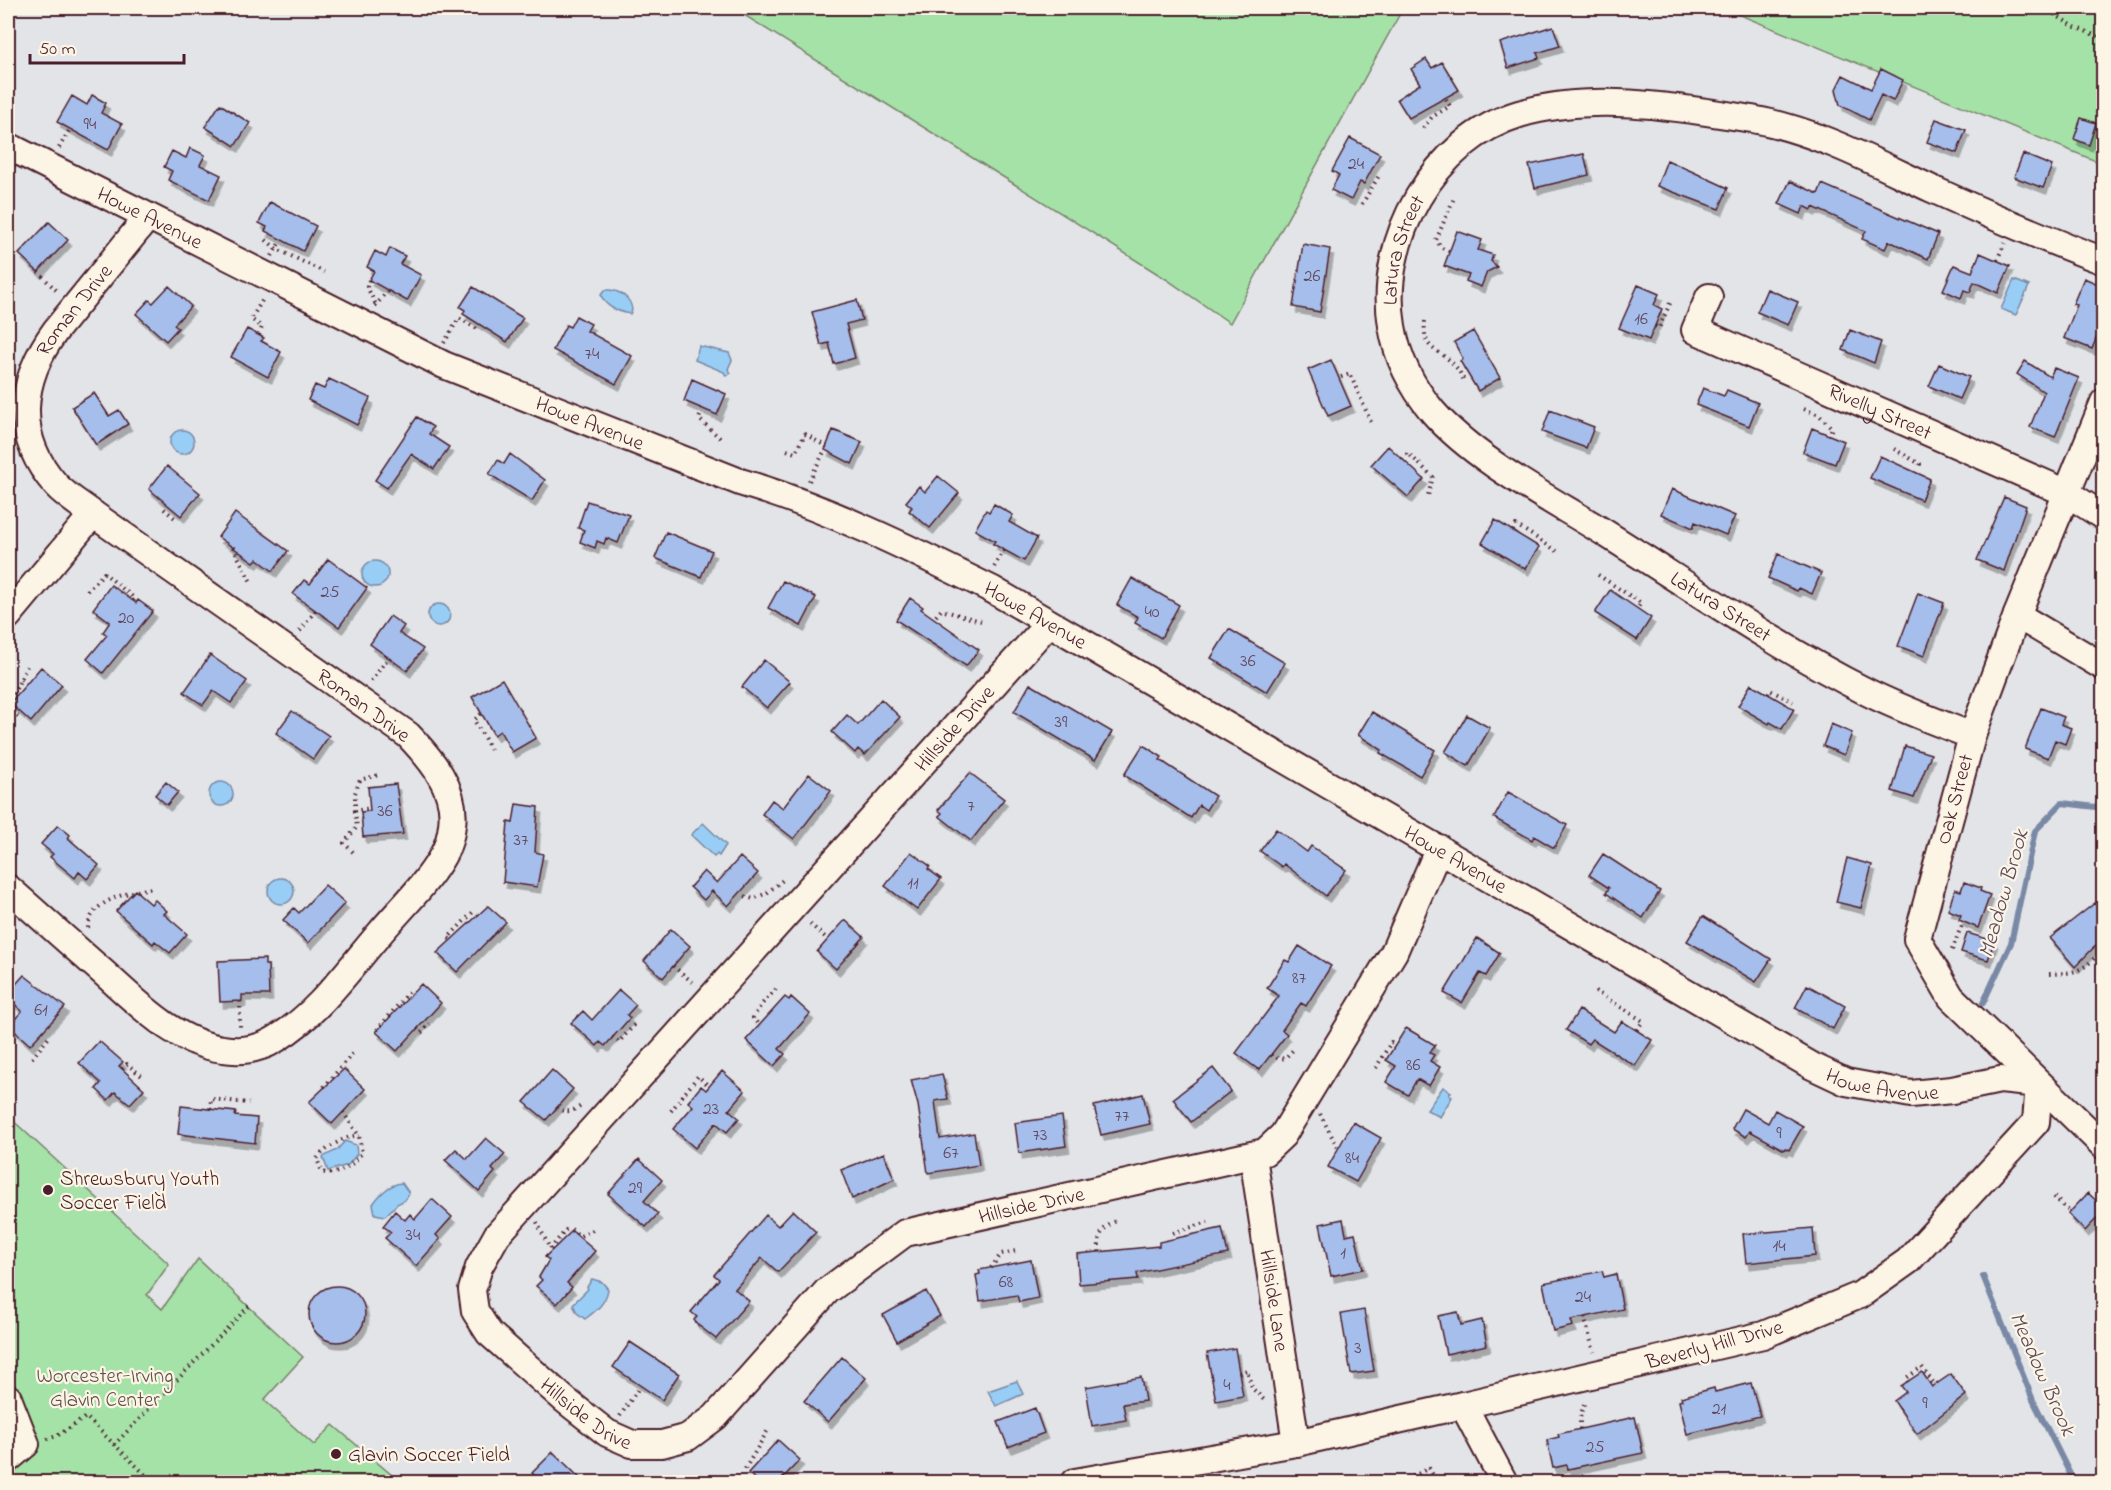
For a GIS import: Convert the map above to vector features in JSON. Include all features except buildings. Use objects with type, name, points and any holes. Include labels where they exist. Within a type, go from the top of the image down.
[{"type":"street","name":"Latura Street","points":[[1971,736],[1870,694],[1782,645],[1515,477],[1453,431],[1437,416],[1412,383],[1396,346],[1391,322],[1390,287],[1397,247],[1414,205],[1425,187],[1463,144],[1485,128],[1518,114],[1556,107],[1627,104],[1779,125],[1823,140],[2020,229],[2103,261]]},
{"type":"street","name":"Howe Avenue","points":[[8,146],[147,218],[434,360],[740,482],[799,501],[915,551],[1049,623],[1812,1066],[1846,1083],[1911,1094],[1952,1090],[2000,1080],[2039,1084]]},
{"type":"street","name":"Roman Drive","points":[[8,888],[146,1010],[178,1033],[200,1044],[238,1050],[268,1044],[307,1016],[419,888],[443,855],[450,836],[453,814],[445,783],[425,752],[408,735],[93,514],[58,487],[39,461],[26,428],[27,386],[42,349],[147,218]]},
{"type":"street","name":"Rivelly Street","points":[[1709,297],[1695,330],[2067,493],[2103,517]]},
{"type":"street","name":"Oak Street","points":[[2103,402],[1971,736],[1917,939],[1951,997],[2103,1146]]},
{"type":"street","points":[[8,616],[93,514]]},
{"type":"street","points":[[2017,615],[2103,668]]},
{"type":"street","name":"Hillside Drive","points":[[1049,623],[498,1235],[479,1267],[472,1290],[475,1311],[489,1333],[565,1400],[607,1433],[632,1444],[662,1443],[688,1437],[715,1417],[827,1291],[905,1233],[1265,1152],[1282,1135],[1394,952],[1439,848]]},
{"type":"street","name":"Beverly Hill Drive","points":[[1075,1482],[1296,1443],[1763,1335],[1860,1295],[1908,1261],[2036,1122],[2039,1084]]},
{"type":"street","name":"Hillside Lane","points":[[1253,1156],[1296,1443]]},
{"type":"street","points":[[8,1398],[17,1452]]},
{"type":"street","points":[[1463,1405],[1504,1482]]},
{"type":"path","points":[[2044,8],[2075,27],[2103,39]]},
{"type":"path","points":[[1423,129],[1432,117],[1450,106],[1446,99]]},
{"type":"path","points":[[1362,204],[1380,174]]},
{"type":"path","points":[[1449,251],[1442,248],[1436,240],[1454,198]]},
{"type":"path","points":[[266,240],[324,272]]},
{"type":"path","points":[[1997,260],[2007,240]]},
{"type":"path","points":[[38,272],[62,295]]},
{"type":"path","points":[[369,280],[367,287],[376,305]]},
{"type":"path","points":[[259,335],[262,327],[251,318],[274,281]]},
{"type":"path","points":[[1655,326],[1659,328],[1671,301]]},
{"type":"path","points":[[434,360],[460,316],[477,329]]},
{"type":"path","points":[[1425,321],[1424,333],[1431,349],[1454,364],[1465,382]]},
{"type":"path","points":[[1341,377],[1350,374],[1371,422]]},
{"type":"path","points":[[1804,409],[1819,416],[1832,428],[1829,435]]},
{"type":"path","points":[[700,416],[699,419],[722,440]]},
{"type":"path","points":[[787,450],[795,453],[805,434],[826,449],[799,501]]},
{"type":"path","points":[[1894,449],[1920,464],[1918,469]]},
{"type":"path","points":[[1402,459],[1408,453],[1433,477],[1428,499]]},
{"type":"path","points":[[164,509],[176,519]]},
{"type":"path","points":[[1513,531],[1516,525],[1557,551]]},
{"type":"path","points":[[233,547],[252,584]]},
{"type":"path","points":[[87,591],[104,573],[135,599],[133,601]]},
{"type":"path","points":[[1598,575],[1641,603],[1638,609]]},
{"type":"path","points":[[300,631],[316,610]]},
{"type":"path","points":[[936,616],[941,610],[981,621]]},
{"type":"path","points":[[371,681],[389,657]]},
{"type":"path","points":[[20,718],[8,706],[27,666]]},
{"type":"path","points":[[21,679],[26,684]]},
{"type":"path","points":[[1767,694],[1770,690],[1793,702]]},
{"type":"path","points":[[481,714],[474,720],[491,750]]},
{"type":"path","points":[[352,852],[344,843],[357,827],[355,793],[360,780],[378,775]]},
{"type":"path","points":[[355,811],[370,808]]},
{"type":"path","points":[[745,896],[753,899],[767,893],[784,879]]},
{"type":"path","points":[[88,928],[89,917],[102,904],[128,893],[151,888]]},
{"type":"path","points":[[450,939],[448,938],[474,911]]},
{"type":"path","points":[[1952,950],[1963,922]]},
{"type":"path","points":[[810,924],[826,938]]},
{"type":"path","points":[[2049,974],[2073,973],[2084,969],[2103,948]]},
{"type":"path","points":[[757,1023],[753,1018],[761,1005],[777,988]]},
{"type":"path","points":[[1595,991],[1643,1021],[1636,1031]]},
{"type":"path","points":[[377,1030],[409,992]]},
{"type":"path","points":[[240,1001],[240,1037]]},
{"type":"path","points":[[612,1037],[619,1042],[636,1023]]},
{"type":"path","points":[[417,1029],[421,1033],[430,1024]]},
{"type":"path","points":[[32,1058],[50,1036]]},
{"type":"path","points":[[1376,1068],[1391,1042],[1396,1044]]},
{"type":"path","points":[[1271,1055],[1279,1059],[1285,1058],[1294,1049]]},
{"type":"path","points":[[324,1087],[353,1053]]},
{"type":"path","points":[[122,1069],[127,1064],[143,1077]]},
{"type":"path","points":[[672,1111],[698,1076],[709,1086]]},
{"type":"path","points":[[210,1109],[211,1099],[249,1103]]},
{"type":"path","points":[[556,1108],[564,1112],[574,1111],[582,1106]]},
{"type":"path","points":[[1318,1111],[1338,1148]]},
{"type":"path","points":[[343,1112],[358,1136],[362,1152],[351,1166],[329,1174],[322,1172],[317,1158],[321,1153],[334,1147],[347,1136],[358,1136]]},
{"type":"path","points":[[2054,1197],[2070,1212]]},
{"type":"path","points":[[1099,1252],[1098,1237],[1105,1226],[1119,1220]]},
{"type":"path","points":[[536,1221],[550,1249],[566,1230],[571,1229],[580,1236],[593,1230]]},
{"type":"path","points":[[1173,1233],[1208,1222]]},
{"type":"path","points":[[991,1268],[1001,1254],[1016,1251]]},
{"type":"path","points":[[114,1445],[249,1306]]},
{"type":"path","points":[[1584,1317],[1599,1373]]},
{"type":"path","points":[[1908,1382],[1906,1378],[1922,1367],[1933,1383]]},
{"type":"path","points":[[1239,1373],[1247,1370],[1252,1388],[1266,1402]]},
{"type":"path","points":[[607,1433],[640,1386]]},
{"type":"path","points":[[17,1452],[57,1436],[86,1417],[153,1482]]},
{"type":"path","points":[[745,1468],[768,1430]]},
{"type":"path","points":[[1402,1482],[1429,1468],[1437,1482]]},
{"type":"green space","points":[[733,8],[1403,8],[1230,323],[1166,279]]},
{"type":"green space","points":[[1723,8],[2103,8],[2103,164]]},
{"type":"green space","name":"Worcester-Irving Glavin Center","points":[[8,1116],[169,1264],[147,1295],[162,1309],[198,1259],[303,1357],[264,1400],[314,1445],[333,1425],[400,1482],[8,1482]]},
{"type":"water","points":[[2014,280],[2029,286],[2016,315],[2001,309]]},
{"type":"water","points":[[605,290],[619,292],[626,298],[631,305],[630,314],[609,306],[601,295]]},
{"type":"water","points":[[699,346],[729,353],[732,360],[728,369],[731,373],[726,376],[724,372],[695,360]]},
{"type":"water","points":[[182,430],[191,433],[194,442],[191,451],[182,454],[173,451],[170,442],[173,433]]},
{"type":"water","points":[[375,561],[384,565],[388,574],[384,583],[375,587],[366,583],[362,574],[366,565]]},
{"type":"water","points":[[439,604],[447,607],[450,615],[447,623],[439,626],[431,623],[428,615],[431,607]]},
{"type":"water","points":[[221,782],[230,785],[233,794],[230,803],[221,806],[212,803],[209,794],[212,785]]},
{"type":"water","points":[[703,823],[726,845],[719,856],[717,854],[714,857],[691,835]]},
{"type":"water","points":[[281,878],[290,882],[294,891],[290,900],[281,904],[272,900],[268,891],[272,882]]},
{"type":"water","points":[[1443,1087],[1451,1092],[1449,1095],[1452,1097],[1440,1117],[1427,1110]]},
{"type":"water","points":[[345,1141],[356,1145],[357,1154],[348,1165],[328,1171],[323,1157],[337,1150]]},
{"type":"water","points":[[402,1183],[409,1193],[405,1200],[397,1204],[385,1216],[375,1214],[373,1204],[379,1197],[389,1187]]},
{"type":"water","points":[[592,1279],[602,1282],[608,1289],[603,1303],[585,1319],[577,1313],[573,1304],[588,1289]]},
{"type":"water","points":[[1017,1381],[1023,1394],[996,1406],[988,1391]]},
{"type":"waterway","name":"Meadow Brook","points":[[1983,1003],[2011,943],[2035,831],[2062,803],[2104,808]]},
{"type":"waterway","name":"Meadow Brook","points":[[1983,1276],[2033,1400],[2074,1482]]},
{"type":"place","name":"Shrewsbury Youth Soccer Field","points":[[48,1190]]},
{"type":"place","name":"Glavin Soccer Field","points":[[336,1454]]}]
